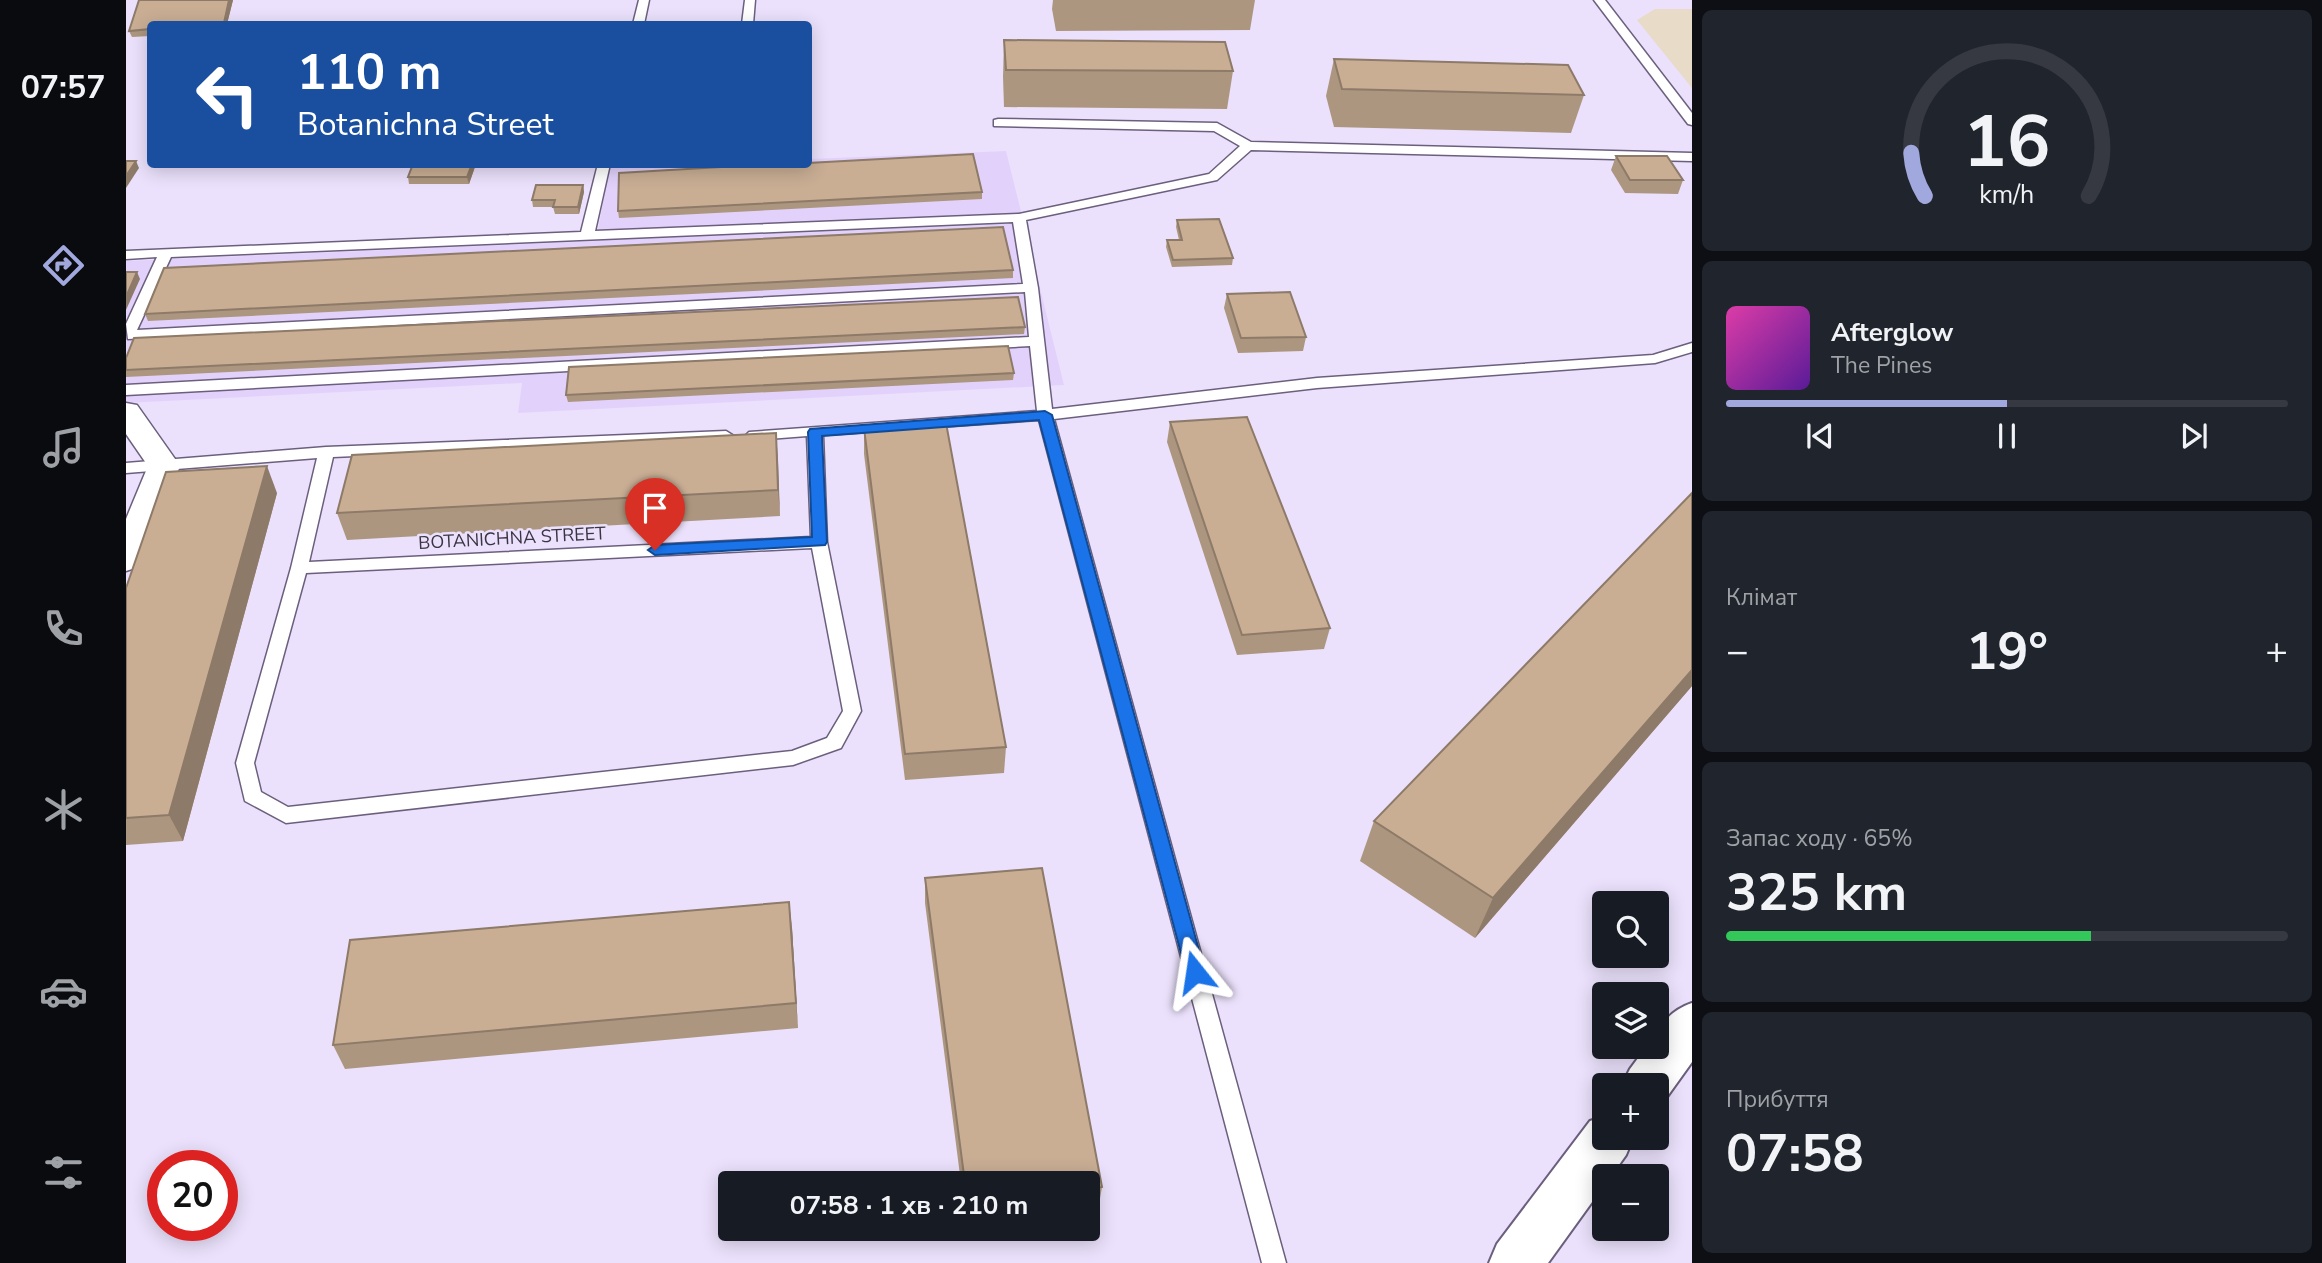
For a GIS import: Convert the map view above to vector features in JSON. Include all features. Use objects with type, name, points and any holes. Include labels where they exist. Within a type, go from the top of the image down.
[{"type":"street","points":[[126,412],[164,466],[126,559]]},
{"type":"street","points":[[1656,1073],[1692,1024]]},
{"type":"street","points":[[1516,1263],[1599,1150]]},
{"type":"lane","points":[[639,21],[644,0]]},
{"type":"lane","points":[[748,21],[750,0]]},
{"type":"lane","points":[[1600,0],[1692,121]]},
{"type":"lane","points":[[998,123],[1217,127],[1248,146],[1692,157]]},
{"type":"lane","points":[[126,255],[1018,218],[1213,177],[1248,146]]},
{"type":"lane","points":[[587,236],[603,168]]},
{"type":"lane","points":[[1018,218],[1031,289],[1045,415],[1274,1263]]},
{"type":"lane","points":[[166,253],[127,337],[1031,289]]},
{"type":"lane","points":[[126,390],[1036,341]]},
{"type":"lane","points":[[126,468],[326,452],[815,432],[1045,415],[1317,383],[1655,359],[1692,347]]},
{"type":"lane","points":[[326,452],[299,568],[245,763],[252,796],[286,815],[793,758],[834,743],[852,712],[820,542],[815,432]]},
{"type":"lane","name":"BOTANICHNA STREET","points":[[299,568],[820,542]]},
{"type":"shaded area","points":[[1655,9],[1692,9],[1692,88],[1637,20]]},
{"type":"shaded area","points":[[1006,151],[1064,385],[518,413],[522,383],[126,403],[126,261],[596,241],[609,168],[812,168],[812,159]]},
{"type":"building","points":[[139,0],[229,0],[224,21],[147,21],[147,29],[129,31]]},
{"type":"building","points":[[1004,40],[1225,42],[1233,71],[1006,70]]},
{"type":"building","points":[[1334,59],[1568,65],[1584,95],[1342,89]]},
{"type":"building","points":[[973,154],[982,192],[618,211],[619,173],[705,168],[812,168],[812,163]]},
{"type":"building","points":[[1616,156],[1667,156],[1683,180],[1630,180]]},
{"type":"building","points":[[126,161],[136,161],[126,176]]},
{"type":"building","points":[[411,168],[470,168],[467,177],[408,177]]},
{"type":"building","points":[[536,185],[583,185],[578,207],[553,207],[555,200],[532,200]]},
{"type":"building","points":[[1219,219],[1233,258],[1173,260],[1167,240],[1182,240],[1177,220]]},
{"type":"building","points":[[1003,227],[1013,270],[145,314],[164,268]]},
{"type":"building","points":[[126,272],[137,272],[126,297]]},
{"type":"building","points":[[1290,292],[1306,337],[1241,338],[1227,294]]},
{"type":"building","points":[[1018,297],[1025,327],[126,370],[126,358],[134,338]]},
{"type":"building","points":[[1008,346],[1014,373],[566,395],[569,367]]},
{"type":"building","points":[[1247,417],[1330,628],[1242,635],[1170,422]]},
{"type":"building","points":[[946,423],[1006,747],[905,754],[864,428]]},
{"type":"building","points":[[776,433],[778,490],[337,513],[352,455]]},
{"type":"building","points":[[267,466],[169,815],[126,818],[126,588],[166,472]]},
{"type":"building","points":[[1692,493],[1692,670],[1493,898],[1374,821]]},
{"type":"building","points":[[1042,868],[1099,1171],[963,1171],[925,878]]},
{"type":"building","points":[[789,902],[796,1003],[333,1045],[350,940]]},
{"type":"route","points":[[655,550],[820,542],[815,432],[1045,415],[1195,972]]}]
